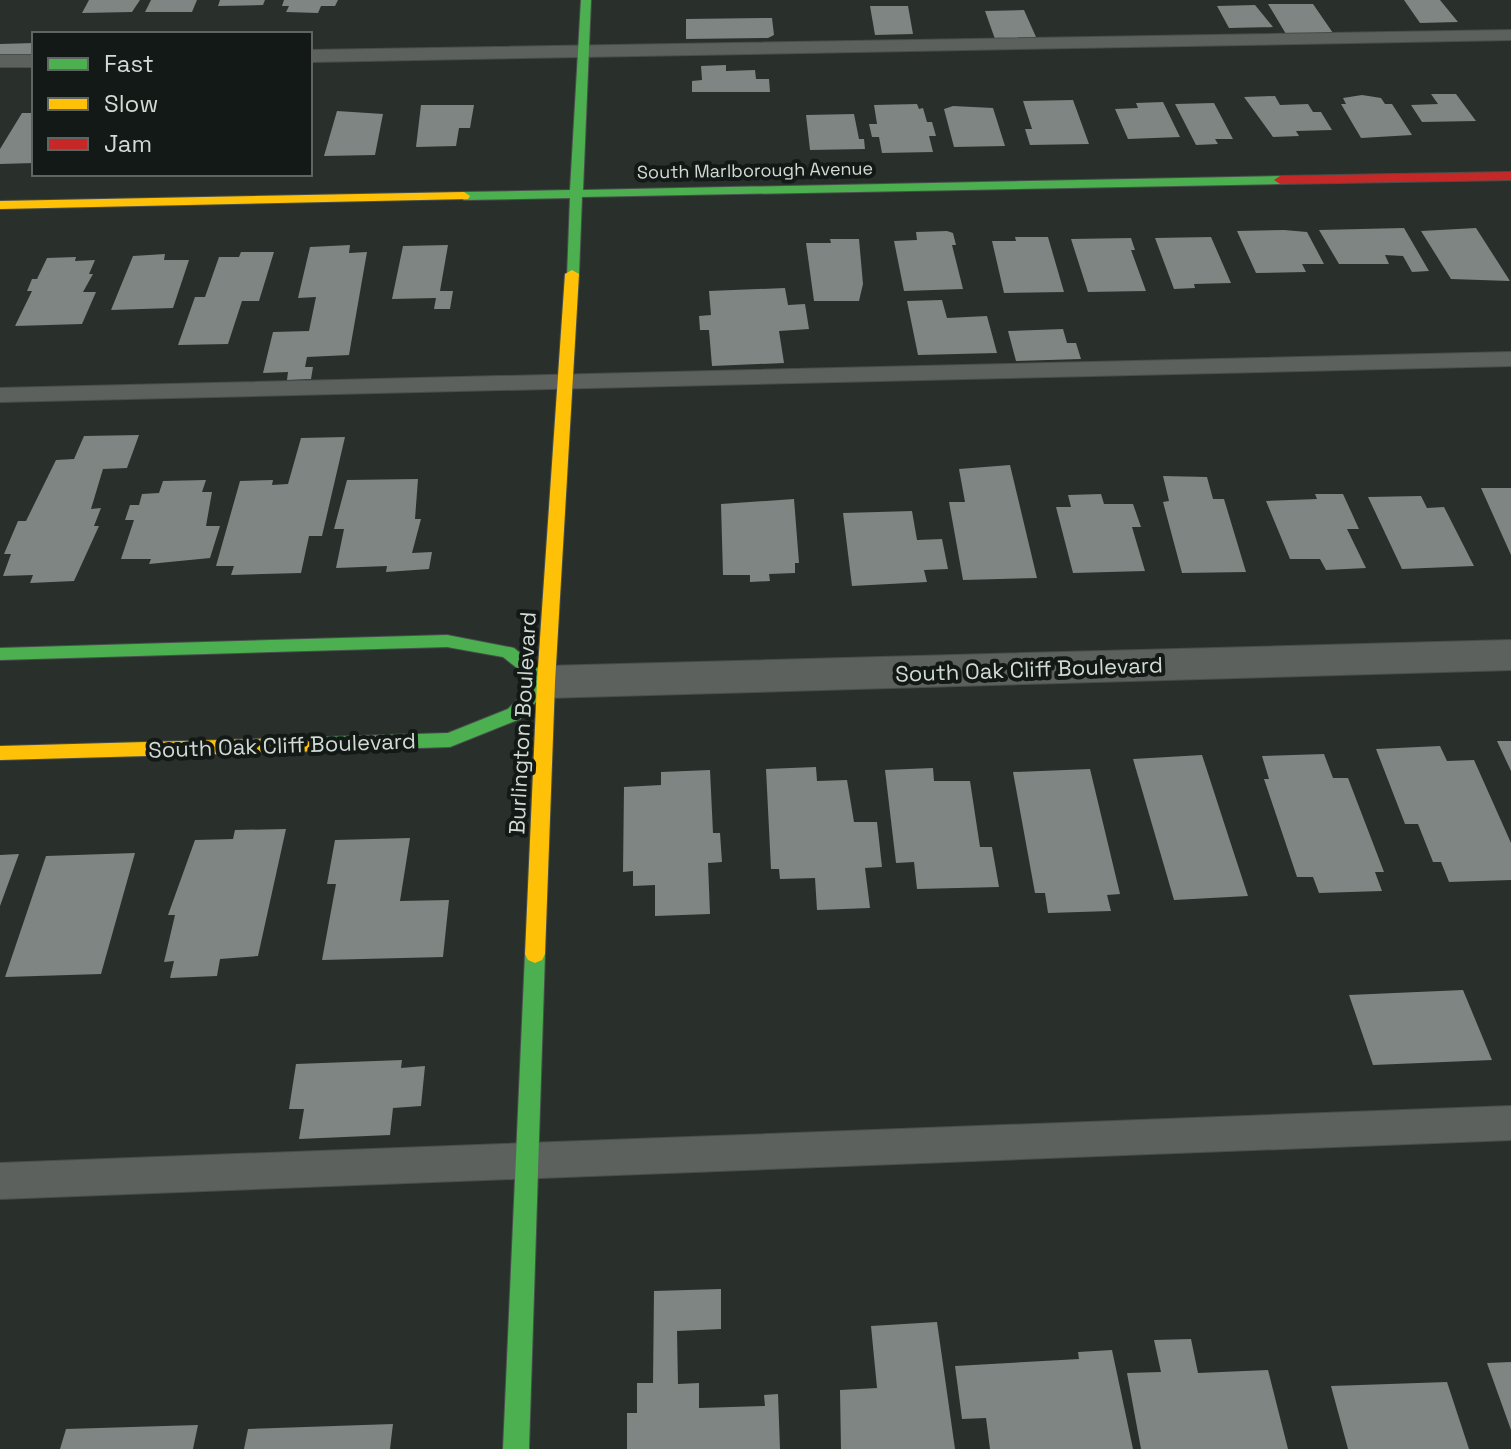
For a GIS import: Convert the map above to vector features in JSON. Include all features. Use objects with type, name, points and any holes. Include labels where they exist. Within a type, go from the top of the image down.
[{"type":"street","name":"Burlington Boulevard","points":[[516,1449],[546,682],[567,381],[586,0]]},
{"type":"street","name":"South Marlborough Avenue","points":[[0,205],[1511,176]]},
{"type":"street","points":[[0,654],[447,641],[508,652],[546,682]]},
{"type":"street","name":"South Oak Cliff Boulevard","points":[[0,753],[450,740],[514,714],[546,682],[1511,655]]},
{"type":"lane","points":[[312,56],[1511,35]]},
{"type":"lane","points":[[0,61],[32,61]]},
{"type":"lane","points":[[0,395],[1511,359]]},
{"type":"lane","points":[[0,1181],[1511,1123]]},
{"type":"building","points":[[89,0],[140,0],[132,12],[82,13]]},
{"type":"building","points":[[151,0],[197,0],[192,12],[145,12]]},
{"type":"building","points":[[220,0],[265,0],[263,5],[218,6]]},
{"type":"building","points":[[284,0],[338,0],[335,6],[321,6],[318,13],[286,12],[289,6],[282,6]]},
{"type":"building","points":[[1404,0],[1440,0],[1458,22],[1420,23]]},
{"type":"building","points":[[1268,4],[1313,4],[1333,33],[1286,34]]},
{"type":"building","points":[[1255,5],[1273,27],[1229,28],[1217,6]]},
{"type":"building","points":[[870,6],[908,6],[913,34],[875,35]]},
{"type":"building","points":[[1024,10],[1036,37],[995,39],[985,11]]},
{"type":"building","points":[[772,18],[774,35],[768,38],[686,39],[686,19]]},
{"type":"building","points":[[32,43],[32,57],[0,58],[0,44]]},
{"type":"building","points":[[726,65],[726,71],[755,70],[756,79],[769,79],[770,92],[692,92],[692,81],[702,80],[701,66]]},
{"type":"building","points":[[1431,94],[1456,94],[1476,121],[1422,122],[1411,105],[1438,104]]},
{"type":"building","points":[[1362,95],[1381,98],[1385,104],[1392,104],[1412,135],[1361,138],[1341,104],[1346,104],[1343,98]]},
{"type":"building","points":[[1275,96],[1280,105],[1308,104],[1313,112],[1321,112],[1332,130],[1296,131],[1299,136],[1273,137],[1244,97]]},
{"type":"building","points":[[1073,100],[1089,144],[1030,145],[1025,129],[1032,129],[1023,101]]},
{"type":"building","points":[[1163,102],[1180,137],[1128,139],[1115,109],[1138,108],[1136,103]]},
{"type":"building","points":[[1214,103],[1233,139],[1215,139],[1218,144],[1196,145],[1175,104]]},
{"type":"building","points":[[917,104],[919,109],[923,108],[927,122],[932,122],[936,136],[929,136],[933,152],[882,153],[879,137],[872,137],[869,124],[877,124],[874,105]]},
{"type":"building","points":[[421,105],[474,105],[470,128],[459,128],[456,146],[416,147]]},
{"type":"building","points":[[953,106],[993,108],[1005,146],[954,147],[944,109]]},
{"type":"building","points":[[337,111],[383,114],[375,155],[324,156]]},
{"type":"building","points":[[22,113],[32,113],[32,163],[0,164],[0,149]]},
{"type":"building","points":[[854,114],[859,139],[864,139],[865,149],[810,150],[806,115]]},
{"type":"building","points":[[1404,228],[1429,271],[1412,272],[1403,256],[1385,255],[1389,264],[1339,264],[1319,230]]},
{"type":"building","points":[[1476,228],[1510,281],[1451,279],[1421,231]]},
{"type":"building","points":[[1237,231],[1307,232],[1324,264],[1302,264],[1306,272],[1256,273]]},
{"type":"building","points":[[916,232],[953,233],[956,245],[952,245],[963,289],[904,291],[894,241],[917,240]]},
{"type":"building","points":[[1015,237],[1048,237],[1064,292],[1004,293],[992,241],[1016,241]]},
{"type":"building","points":[[1211,237],[1231,283],[1194,284],[1195,288],[1174,289],[1155,238]]},
{"type":"building","points":[[1131,238],[1135,250],[1131,250],[1146,291],[1088,292],[1071,239]]},
{"type":"building","points":[[830,239],[859,239],[863,284],[859,301],[814,301],[806,243],[831,243]]},
{"type":"building","points":[[350,245],[349,253],[367,252],[349,355],[307,357],[305,367],[313,367],[311,379],[287,380],[288,372],[263,373],[273,332],[309,331],[316,297],[298,298],[310,247]]},
{"type":"building","points":[[448,245],[440,291],[453,291],[450,309],[434,309],[436,298],[392,299],[403,246]]},
{"type":"building","points":[[241,252],[274,252],[259,301],[242,301],[228,344],[178,345],[195,297],[205,297],[219,257],[239,257]]},
{"type":"building","points":[[165,254],[164,260],[189,260],[173,308],[111,310],[133,256]]},
{"type":"building","points":[[76,257],[75,261],[95,260],[89,274],[93,274],[83,292],[96,292],[82,324],[15,326],[32,291],[27,291],[32,279],[37,279],[47,258]]},
{"type":"building","points":[[785,288],[788,305],[805,304],[809,329],[779,331],[784,363],[712,366],[709,330],[700,330],[699,316],[711,315],[709,291]]},
{"type":"building","points":[[942,300],[947,318],[987,316],[997,353],[918,355],[907,301]]},
{"type":"building","points":[[1063,329],[1067,343],[1076,343],[1081,359],[1016,361],[1008,331]]},
{"type":"building","points":[[139,435],[127,468],[103,469],[91,509],[101,508],[94,526],[99,526],[74,581],[30,583],[33,575],[3,576],[11,554],[4,554],[18,521],[26,521],[56,460],[74,459],[84,436]]},
{"type":"building","points":[[345,437],[322,536],[309,536],[301,573],[231,575],[234,566],[216,566],[240,481],[273,480],[272,485],[288,484],[301,438]]},
{"type":"building","points":[[1010,465],[1037,578],[963,580],[949,502],[965,502],[959,469]]},
{"type":"building","points":[[1163,476],[1207,477],[1213,499],[1224,499],[1246,572],[1182,573],[1163,502],[1169,501]]},
{"type":"building","points":[[418,479],[415,519],[421,519],[412,553],[432,552],[429,569],[386,572],[387,566],[336,568],[344,529],[334,529],[347,480]]},
{"type":"building","points":[[206,480],[202,492],[212,492],[206,526],[220,526],[210,558],[149,564],[151,559],[121,559],[134,520],[125,520],[130,505],[139,505],[142,494],[159,493],[163,481]]},
{"type":"building","points":[[1481,488],[1511,488],[1511,555]]},
{"type":"building","points":[[1101,494],[1104,504],[1133,504],[1141,527],[1132,527],[1145,571],[1073,573],[1056,507],[1071,507],[1068,495]]},
{"type":"building","points":[[1315,494],[1343,494],[1359,529],[1347,529],[1366,568],[1326,570],[1320,559],[1290,559],[1266,501],[1317,499]]},
{"type":"building","points":[[1421,496],[1427,508],[1444,507],[1474,566],[1402,569],[1368,497]]},
{"type":"building","points":[[794,499],[799,563],[795,563],[795,573],[769,574],[770,581],[750,582],[750,575],[723,575],[721,504]]},
{"type":"building","points":[[912,511],[917,540],[942,539],[948,569],[924,570],[927,582],[852,586],[843,513]]},
{"type":"building","points":[[1497,741],[1511,741],[1511,771]]},
{"type":"building","points":[[1440,746],[1447,761],[1474,760],[1511,843],[1511,880],[1449,882],[1441,862],[1433,862],[1418,824],[1405,824],[1376,749]]},
{"type":"building","points":[[1324,754],[1333,778],[1348,778],[1384,872],[1375,872],[1382,891],[1319,893],[1313,877],[1297,877],[1264,779],[1269,779],[1262,756]]},
{"type":"building","points":[[1202,755],[1248,896],[1174,900],[1133,759]]},
{"type":"building","points":[[816,767],[817,781],[847,780],[854,822],[877,822],[882,867],[865,868],[870,908],[817,910],[815,878],[780,879],[779,869],[771,869],[766,769]]},
{"type":"building","points":[[933,768],[934,781],[970,781],[980,847],[992,847],[999,887],[917,889],[914,862],[896,863],[885,770]]},
{"type":"building","points":[[1090,769],[1120,894],[1107,895],[1111,911],[1048,913],[1045,893],[1035,893],[1013,772]]},
{"type":"building","points":[[710,770],[713,833],[720,833],[722,862],[708,863],[710,914],[655,916],[655,885],[633,886],[633,871],[623,872],[624,787],[661,785],[661,772]]},
{"type":"building","points":[[286,829],[258,956],[220,959],[217,976],[170,978],[174,961],[164,962],[175,915],[168,915],[195,840],[233,839],[235,830]]},
{"type":"building","points":[[410,838],[400,901],[449,900],[443,957],[322,960],[336,884],[327,884],[335,840]]},
{"type":"building","points":[[135,853],[101,974],[5,977],[46,856]]},
{"type":"building","points":[[19,854],[0,906],[0,855]]},
{"type":"building","points":[[1463,990],[1492,1060],[1373,1065],[1349,995]]},
{"type":"building","points":[[402,1060],[401,1068],[425,1066],[421,1106],[393,1108],[390,1135],[299,1139],[304,1109],[289,1109],[296,1064]]},
{"type":"building","points":[[721,1289],[721,1329],[677,1331],[678,1384],[699,1383],[699,1408],[765,1406],[764,1395],[778,1394],[780,1449],[627,1449],[627,1413],[637,1413],[637,1383],[653,1383],[654,1291]]},
{"type":"building","points":[[937,1322],[955,1449],[841,1449],[840,1390],[877,1388],[871,1326]]},
{"type":"building","points":[[1191,1339],[1198,1373],[1268,1370],[1288,1449],[1141,1449],[1127,1373],[1161,1372],[1154,1340]]},
{"type":"building","points":[[1112,1350],[1133,1449],[990,1449],[986,1418],[962,1419],[955,1366],[1079,1359],[1078,1352]]},
{"type":"building","points":[[1511,1362],[1511,1430],[1487,1363]]},
{"type":"building","points":[[1447,1382],[1469,1449],[1348,1449],[1331,1386]]},
{"type":"building","points":[[393,1424],[390,1449],[244,1449],[248,1429]]},
{"type":"building","points":[[198,1425],[193,1449],[60,1449],[66,1429]]},
{"type":"traffic: fast","points":[[572,274],[586,0]]},
{"type":"traffic: fast","points":[[464,196],[1280,180]]},
{"type":"traffic: fast","points":[[0,654],[447,641],[508,652],[546,682],[514,714],[450,740],[324,744]]},
{"type":"traffic: fast","points":[[516,1449],[535,954]]},
{"type":"traffic: slow","points":[[0,205],[464,196]]},
{"type":"traffic: slow","points":[[535,954],[546,682],[572,274]]},
{"type":"traffic: slow","points":[[0,753],[324,744]]},
{"type":"traffic: jam","points":[[1280,180],[1511,176]]}]
